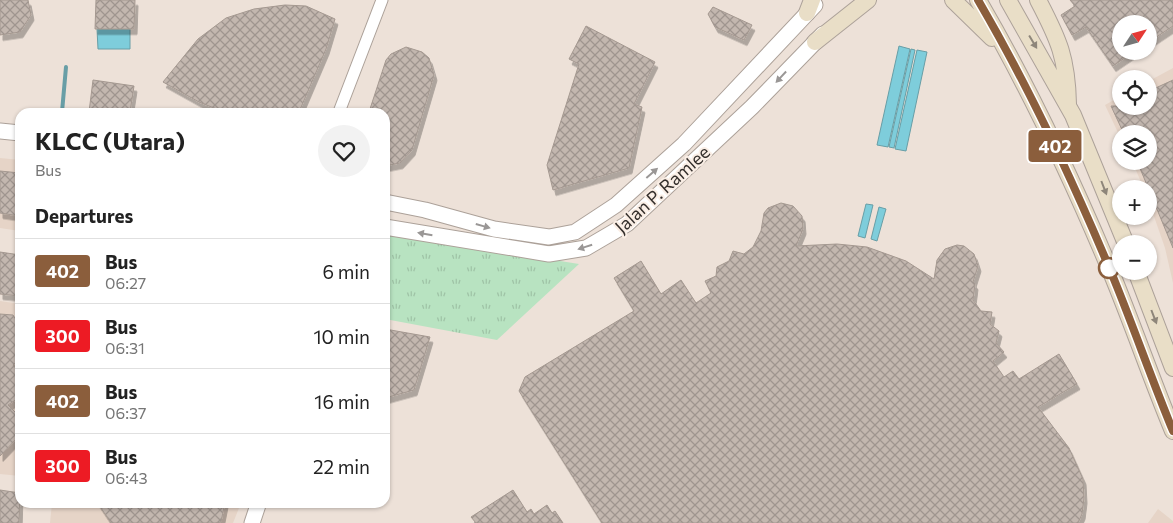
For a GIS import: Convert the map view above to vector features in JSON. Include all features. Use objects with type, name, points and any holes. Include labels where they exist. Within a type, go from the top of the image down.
[{"type":"main road","points":[[815,42],[868,0]]},
{"type":"main road","points":[[953,0],[974,18],[1014,62]]},
{"type":"main road","points":[[978,0],[1014,62],[1050,134],[1107,264],[1173,431]]},
{"type":"main road","points":[[1008,0],[1068,106],[1122,235]]},
{"type":"main road","points":[[1038,0],[1063,54],[1068,73],[1068,106]]},
{"type":"main road","points":[[1139,280],[1173,368]]},
{"type":"street","points":[[341,108],[382,0]]},
{"type":"street","name":"Jalan P. Ramlee","points":[[390,203],[425,210],[494,229],[549,237],[575,232],[616,205],[684,144],[736,91],[810,6],[820,0]]},
{"type":"street","name":"Jalan P. Ramlee","points":[[390,228],[549,254],[586,248],[627,224],[752,107],[855,0]]},
{"type":"street","points":[[0,131],[15,132]]},
{"type":"street","points":[[252,523],[257,508]]},
{"type":"shaded area","points":[[1173,68],[1173,283],[1165,248],[1157,225],[1157,180],[1140,180],[1136,170],[1157,170],[1157,125],[1114,125],[1105,105],[1112,101],[1112,115],[1157,115],[1157,77]]},
{"type":"shaded area","points":[[0,158],[15,160],[15,230],[0,228]]},
{"type":"shaded area","points":[[0,301],[15,303],[15,476],[0,474]]},
{"type":"shaded area","points":[[52,508],[239,508],[233,523],[50,523]]},
{"type":"shaded area","points":[[1158,509],[1173,521],[1173,523],[1148,523]]},
{"type":"green space","points":[[390,234],[579,264],[497,340],[390,320]]},
{"type":"water","points":[[97,29],[130,29],[130,49],[98,49]]},
{"type":"water","points":[[899,46],[910,49],[888,147],[877,145]]},
{"type":"water","points":[[911,49],[915,50],[894,148],[889,147]]},
{"type":"water","points":[[917,50],[927,52],[906,151],[895,149]]},
{"type":"water","points":[[866,204],[873,205],[865,238],[858,236]]},
{"type":"water","points":[[879,207],[886,209],[877,241],[871,239]]},
{"type":"building","points":[[0,0],[28,0],[31,15],[20,32],[0,35]]},
{"type":"building","points":[[96,0],[135,0],[134,29],[95,29]]},
{"type":"building","points":[[1070,0],[1173,0],[1173,26],[1158,36],[1158,15],[1112,15],[1112,60],[1122,60],[1113,66],[1086,27],[1072,35],[1061,15],[1075,6]]},
{"type":"building","points":[[285,5],[306,6],[335,19],[326,49],[301,108],[214,108],[163,82],[198,39],[226,18],[254,9]]},
{"type":"building","points":[[713,7],[752,25],[744,40],[715,27],[708,14]]},
{"type":"building","points":[[586,26],[655,62],[634,104],[642,107],[629,168],[553,190],[547,165],[579,64],[569,59]]},
{"type":"building","points":[[406,47],[422,52],[429,58],[434,75],[412,150],[400,163],[390,165],[390,108],[370,108],[386,60],[391,54]]},
{"type":"building","points":[[93,80],[134,86],[131,108],[90,108]]},
{"type":"building","points":[[1173,80],[1173,248],[1157,209],[1157,180],[1145,180],[1141,170],[1157,170],[1157,125],[1120,125],[1115,115],[1157,115],[1157,87]]},
{"type":"building","points":[[0,171],[15,172],[15,215],[0,213]]},
{"type":"building","points":[[781,203],[793,206],[802,216],[803,229],[796,246],[837,244],[867,247],[906,261],[934,279],[937,260],[945,249],[957,245],[964,246],[974,254],[978,266],[973,282],[975,284],[973,300],[981,311],[992,312],[990,324],[999,331],[996,343],[1004,352],[993,361],[1004,377],[1013,371],[1019,379],[1059,354],[1077,384],[1038,407],[1069,448],[1083,479],[1084,498],[1082,514],[1078,523],[602,523],[519,391],[525,377],[634,311],[614,278],[641,261],[661,294],[681,280],[696,303],[711,293],[705,281],[716,276],[717,267],[729,261],[733,251],[744,254],[753,247],[761,231],[764,213],[768,208]]},
{"type":"building","points":[[0,252],[15,254],[15,296],[0,294]]},
{"type":"building","points":[[0,314],[13,315],[15,318],[15,363],[13,365],[15,367],[15,400],[8,405],[15,412],[15,440],[0,456]]},
{"type":"building","points":[[390,330],[430,337],[414,390],[390,397]]},
{"type":"building","points":[[0,490],[15,492],[15,508],[20,508],[19,523],[0,523]]},
{"type":"building","points":[[513,490],[527,512],[531,509],[534,514],[547,505],[552,513],[555,511],[563,523],[476,523],[471,517]]},
{"type":"building","points":[[101,508],[224,508],[221,522],[215,523],[111,523]]},
{"type":"waterway","points":[[62,108],[66,67]]},
{"type":"bus line","name":"402","points":[[978,0],[1014,62],[1050,134],[1111,273],[1173,431]]}]
